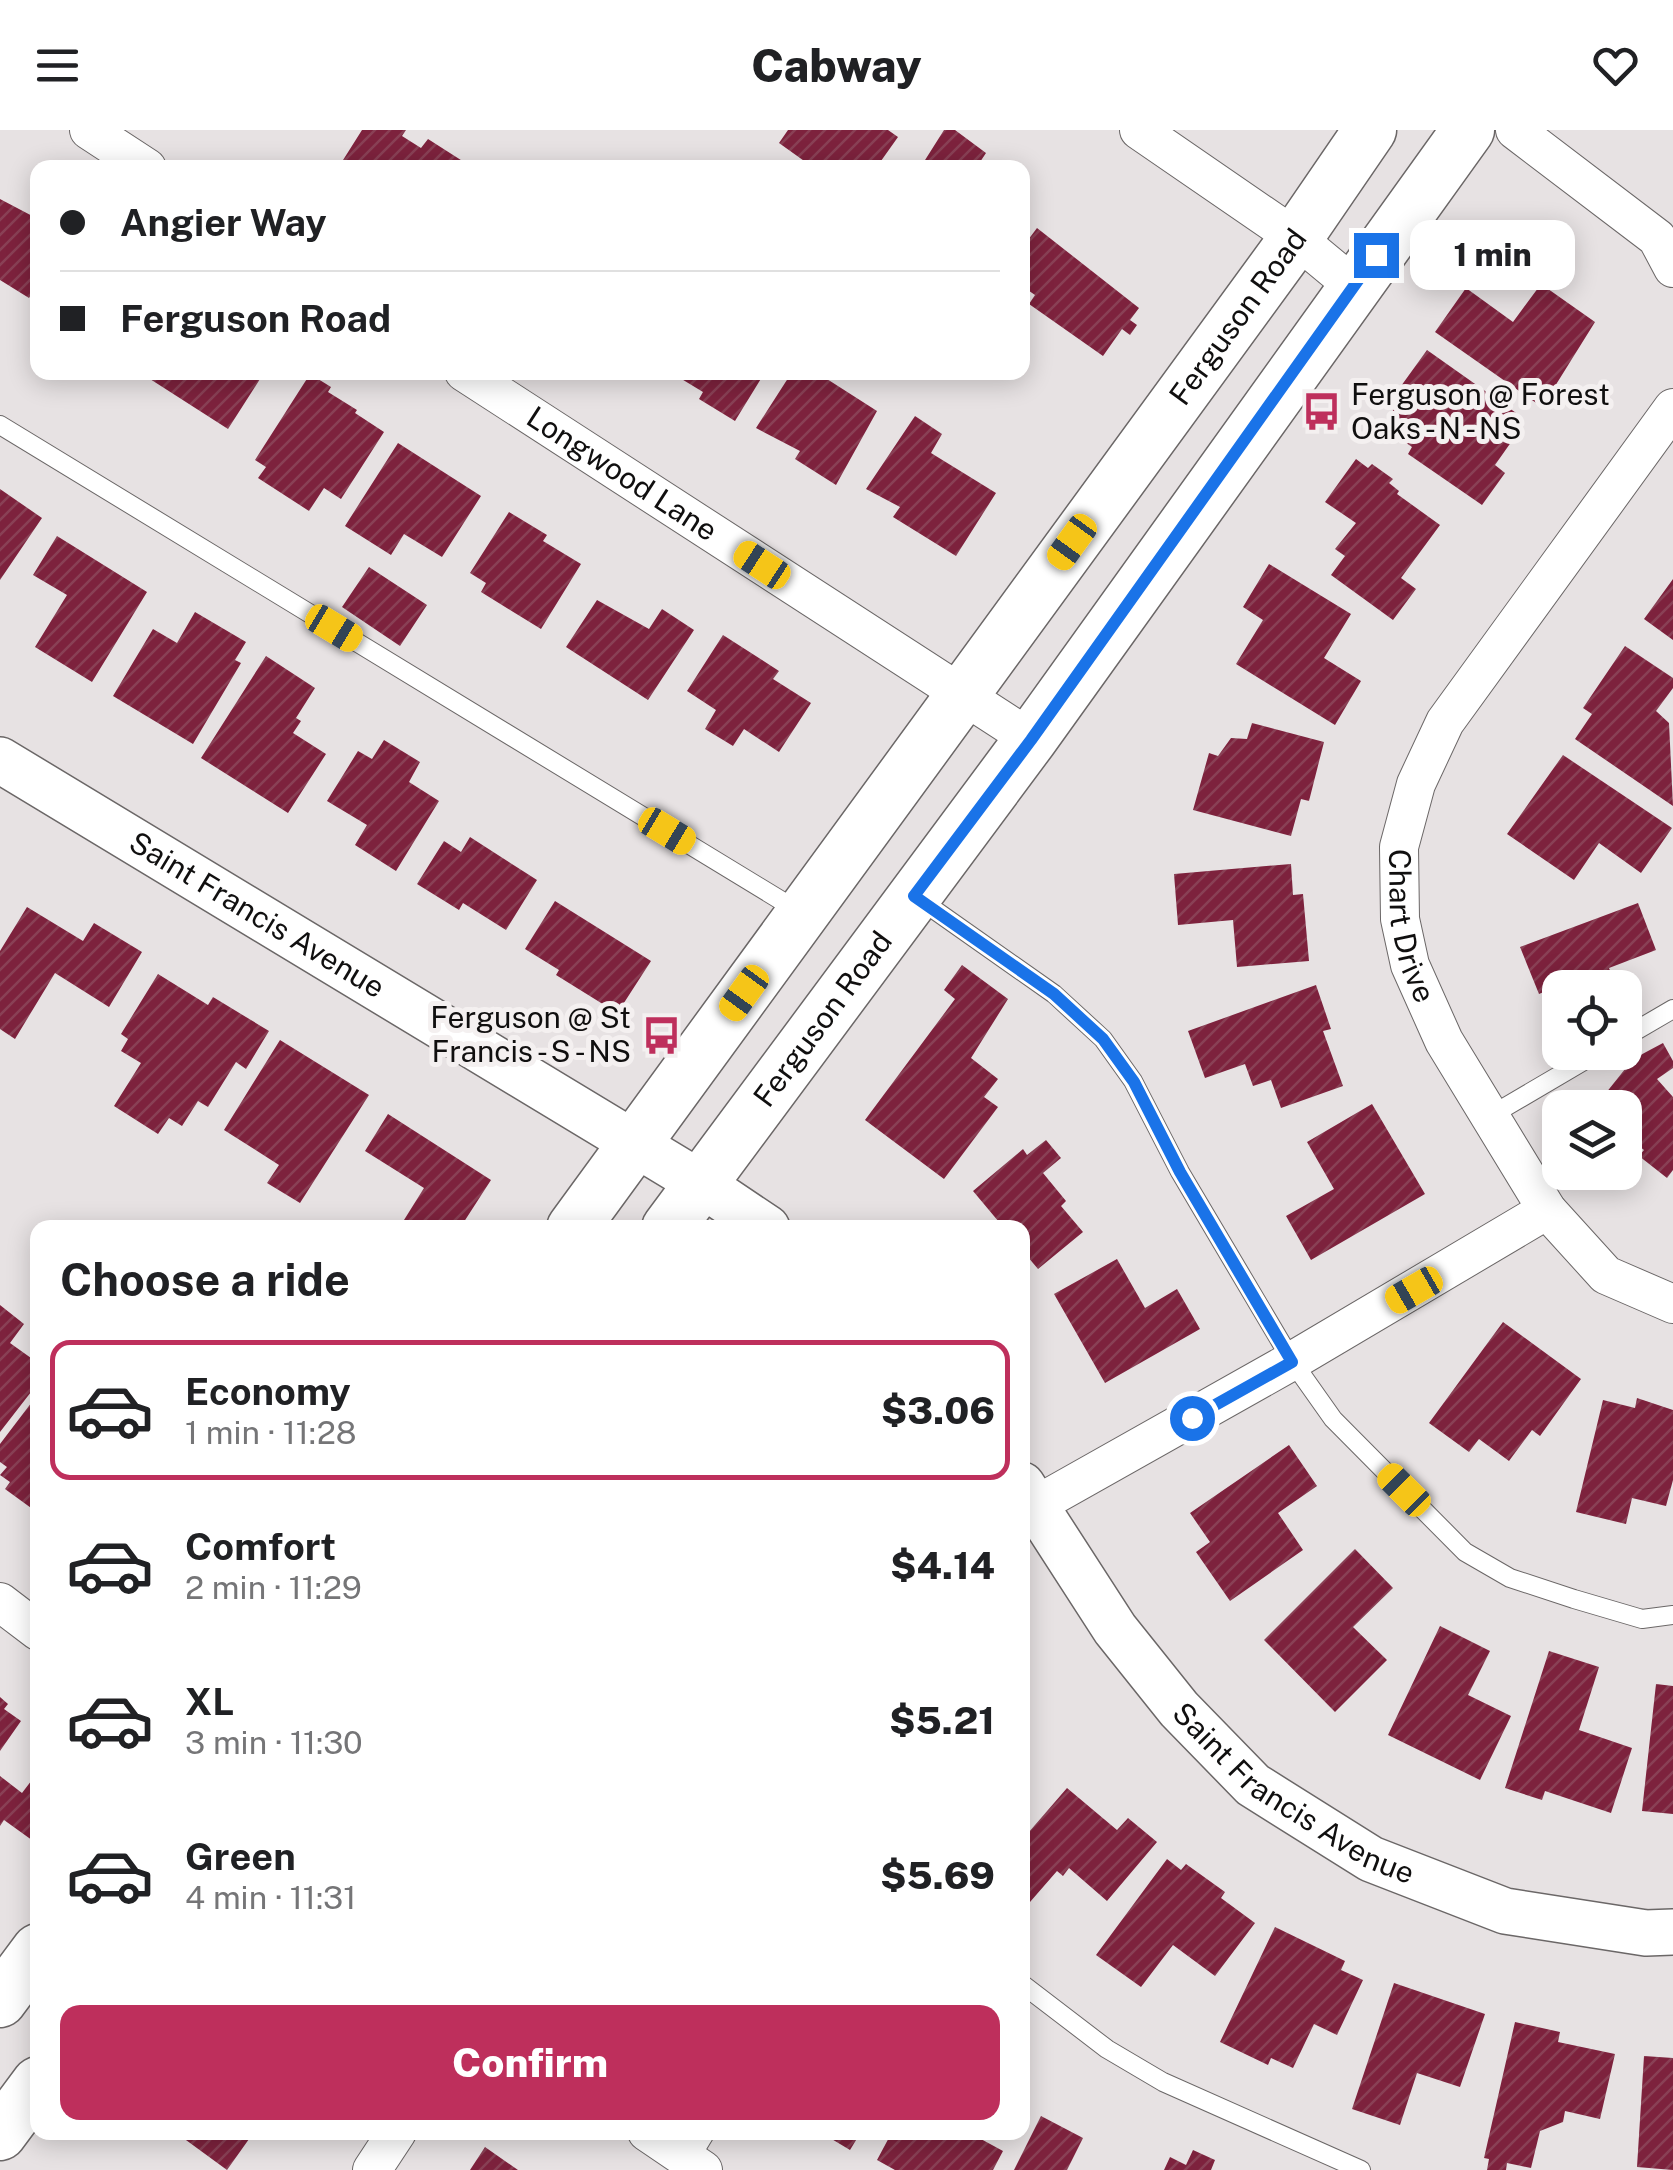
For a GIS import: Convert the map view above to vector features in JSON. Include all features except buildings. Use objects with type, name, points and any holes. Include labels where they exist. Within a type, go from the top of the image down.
[{"type":"main road","name":"Ferguson Road","points":[[578,1220],[1296,238],[1370,130]]},
{"type":"main road","name":"Ferguson Road","points":[[674,1220],[1031,740],[1468,130]]},
{"type":"main road","points":[[0,2001],[30,1961]]},
{"type":"main road","points":[[0,2134],[30,2094]]},
{"type":"street","points":[[89,130],[135,160]]},
{"type":"street","points":[[1139,130],[1296,238],[1354,286]]},
{"type":"street","points":[[1515,130],[1657,238],[1673,268]]},
{"type":"street","name":"Longwood Lane","points":[[476,380],[1031,740]]},
{"type":"street","name":"Chart Drive","points":[[1673,408],[1445,722],[1416,784],[1399,847],[1400,918],[1410,965],[1444,1040],[1548,1210],[1606,1275],[1673,1304]]},
{"type":"street","name":"Saint Francis Avenue","points":[[0,760],[756,1220]]},
{"type":"street","points":[[1030,1499],[1292,1362],[1548,1210]]},
{"type":"street","name":"Saint Francis Avenue","points":[[1030,1505],[1114,1629],[1179,1710],[1254,1785],[1371,1859],[1505,1912],[1646,1933],[1673,1932]]},
{"type":"street","points":[[0,1602],[30,1625]]},
{"type":"street","points":[[372,2170],[392,2140]]},
{"type":"street","points":[[666,2140],[700,2154]]},
{"type":"lane","points":[[0,425],[801,912]]},
{"type":"lane","points":[[914,896],[1054,994],[1103,1039],[1134,1082],[1180,1172],[1292,1362],[1334,1419],[1465,1552],[1510,1578],[1574,1599],[1642,1619],[1673,1615]]},
{"type":"lane","points":[[1642,1027],[1673,1009]]},
{"type":"lane","points":[[1490,1116],[1568,1070]]},
{"type":"lane","points":[[1030,1990],[1106,2049],[1164,2082],[1360,2170]]},
{"type":"place","name":"Ferguson @ Forest Oaks - N - NS","points":[[1321,412]]},
{"type":"place","name":"Ferguson @ St Francis - S - NS","points":[[661,1035]]},
{"type":"route","points":[[1192,1418],[1292,1362],[1180,1172],[1134,1082],[1103,1039],[1054,994],[914,896],[1031,740],[1376,255]]}]
